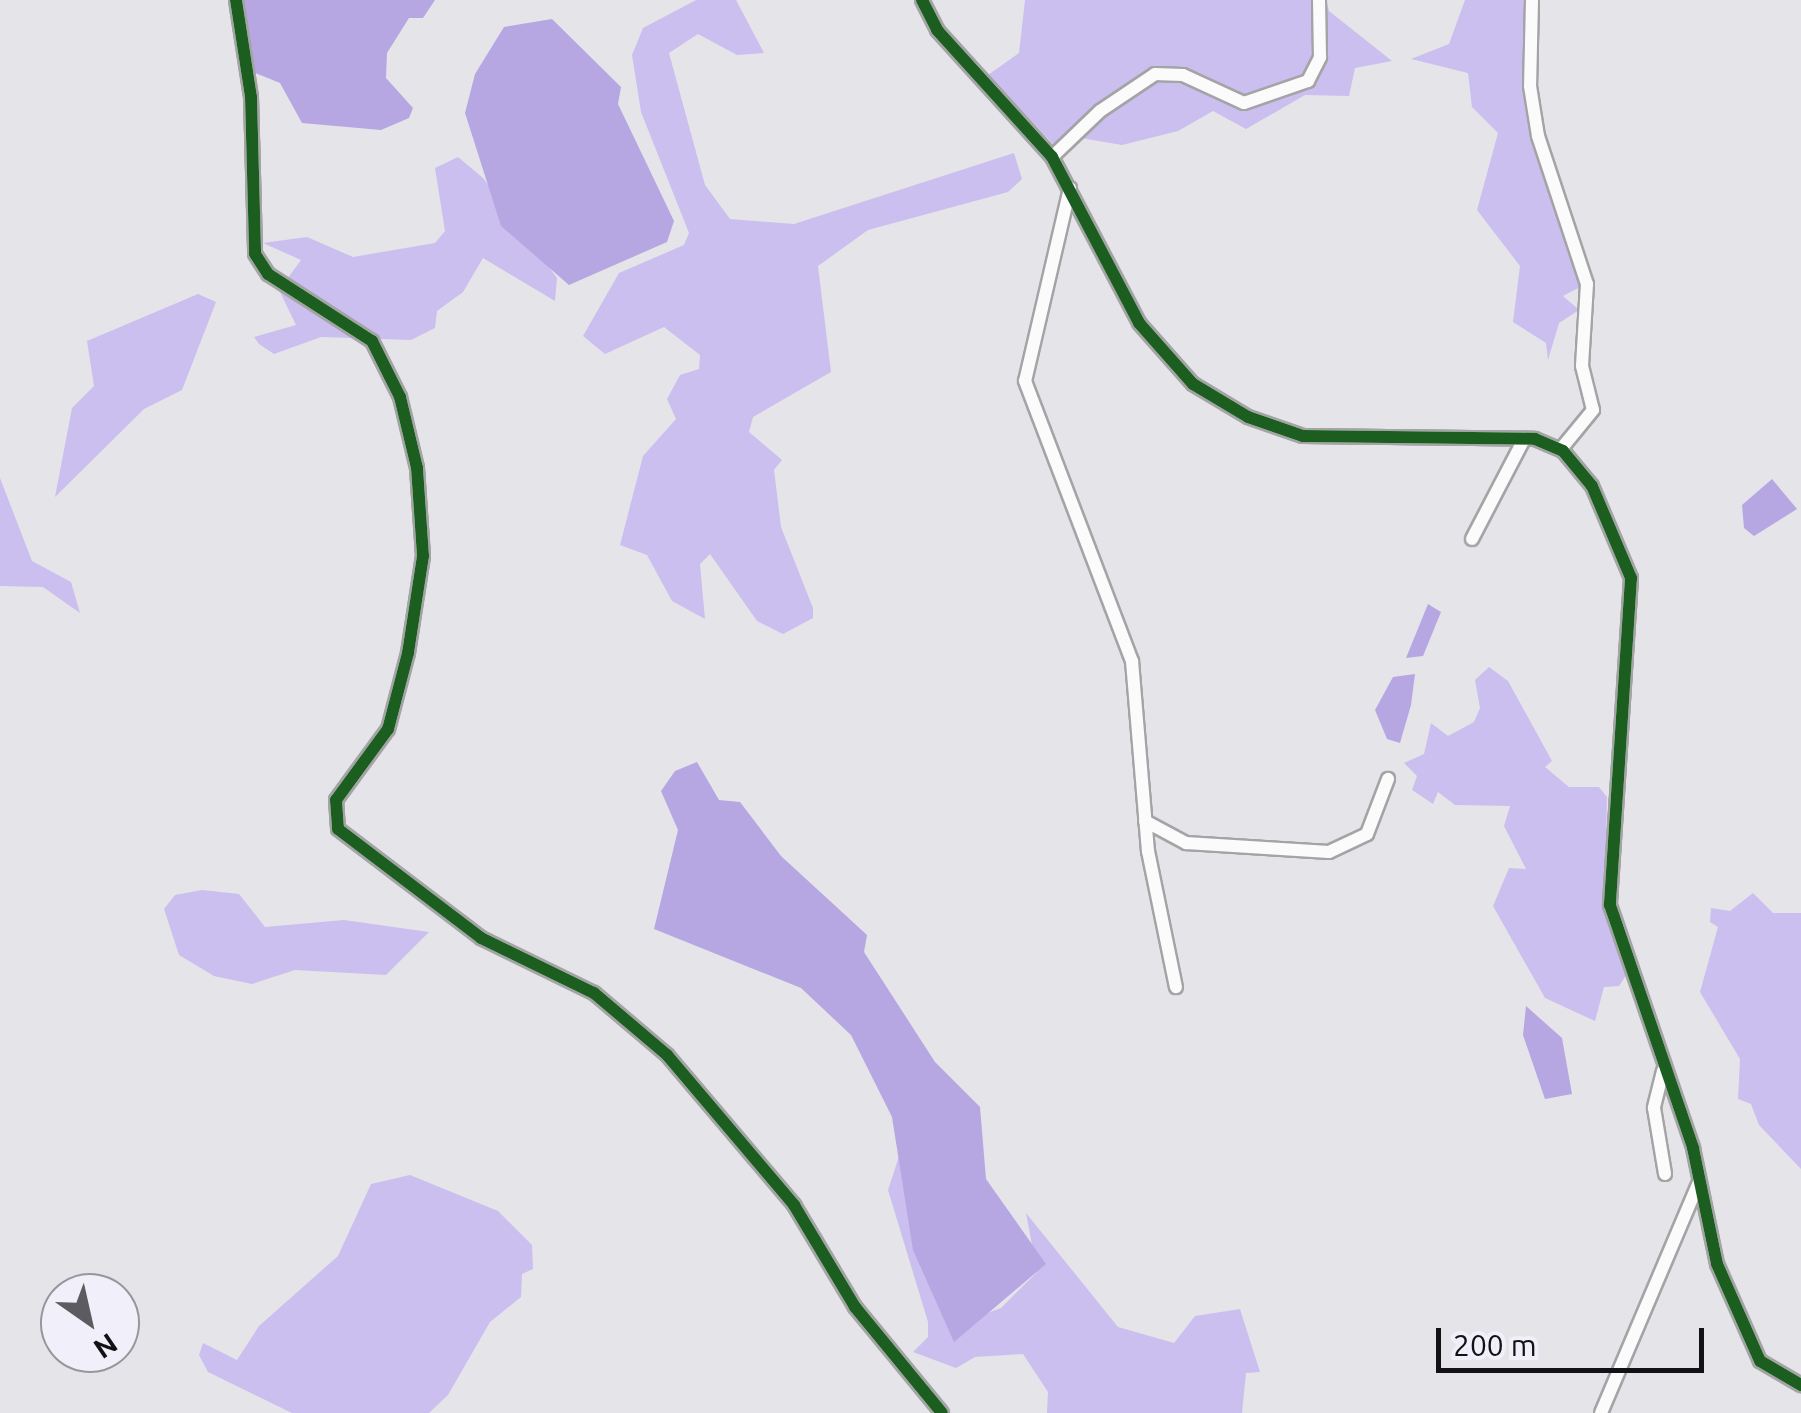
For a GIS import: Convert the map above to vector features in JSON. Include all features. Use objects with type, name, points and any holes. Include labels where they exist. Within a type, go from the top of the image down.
[{"type":"street","points":[[236,0],[251,96],[255,254],[268,274],[372,341],[400,396],[417,468],[423,556],[408,653],[388,729],[336,800],[338,829],[481,938],[594,994],[667,1055],[794,1205],[854,1306],[942,1413]]},
{"type":"street","points":[[922,0],[936,30],[1009,100],[1052,157],[1160,354],[1221,403],[1303,436],[1524,439],[1561,449],[1606,509],[1631,578],[1610,905],[1699,1182],[1705,1234],[1760,1361],[1801,1385]]},
{"type":"street","points":[[1052,157],[1100,110],[1155,74],[1183,75],[1244,104],[1308,81],[1320,57],[1319,0]]},
{"type":"street","points":[[1532,0],[1530,86],[1538,136],[1587,284],[1582,366],[1593,410],[1561,449]]},
{"type":"street","points":[[1070,188],[1025,381],[1132,661],[1145,821],[1176,987]]},
{"type":"street","points":[[1472,540],[1524,439]]},
{"type":"street","points":[[1145,821],[1186,843],[1329,852],[1366,834],[1388,779]]},
{"type":"street","points":[[1662,1071],[1654,1108],[1665,1174]]},
{"type":"street","points":[[1601,1413],[1699,1182]]},
{"type":"shaded area","points":[[241,0],[435,0],[423,18],[409,18],[387,53],[386,78],[413,108],[409,118],[381,130],[302,123],[280,83],[253,72]]},
{"type":"shaded area","points":[[696,0],[736,0],[764,53],[737,55],[698,34],[669,53],[705,185],[730,219],[794,224],[1014,153],[1022,179],[1008,192],[868,230],[818,266],[831,372],[753,417],[749,432],[782,460],[774,470],[781,527],[813,608],[813,618],[783,634],[757,621],[710,554],[700,564],[705,619],[672,601],[647,555],[620,545],[643,456],[676,419],[667,399],[680,375],[699,369],[700,355],[664,327],[605,354],[583,336],[619,273],[684,245],[689,233],[641,112],[632,55],[643,28]]},
{"type":"shaded area","points":[[1025,0],[1326,0],[1329,11],[1392,61],[1355,68],[1349,96],[1305,95],[1246,129],[1213,111],[1178,131],[1122,145],[1075,137],[1054,145],[988,75],[1019,53]]},
{"type":"shaded area","points":[[1465,0],[1532,0],[1527,96],[1588,267],[1582,286],[1563,296],[1579,310],[1559,323],[1548,360],[1546,343],[1513,322],[1520,266],[1477,210],[1498,133],[1472,107],[1468,73],[1411,59],[1449,44]]},
{"type":"shaded area","points":[[552,19],[621,87],[618,104],[674,221],[667,242],[569,285],[501,226],[465,113],[475,74],[504,27]]},
{"type":"shaded area","points":[[458,157],[483,178],[557,278],[555,301],[483,258],[463,292],[437,311],[435,328],[411,340],[321,337],[274,354],[259,344],[254,337],[296,325],[279,290],[301,260],[263,243],[307,237],[353,257],[435,243],[445,231],[435,168]]},
{"type":"shaded area","points":[[198,294],[216,302],[182,390],[144,409],[55,497],[72,408],[94,386],[87,341]]},
{"type":"shaded area","points":[[0,478],[32,561],[71,582],[80,613],[43,587],[0,586]]},
{"type":"shaded area","points":[[1772,479],[1797,509],[1754,536],[1744,528],[1742,505]]},
{"type":"shaded area","points":[[1428,604],[1441,612],[1423,656],[1406,658]]},
{"type":"shaded area","points":[[1489,667],[1508,681],[1552,761],[1545,767],[1569,787],[1599,787],[1607,797],[1605,892],[1627,974],[1619,986],[1604,987],[1595,1021],[1545,998],[1493,906],[1509,868],[1526,869],[1504,826],[1510,806],[1455,805],[1438,792],[1433,804],[1412,790],[1417,776],[1404,763],[1424,754],[1431,723],[1448,736],[1474,722],[1480,708],[1475,680]]},
{"type":"shaded area","points":[[1415,674],[1400,743],[1387,739],[1375,710],[1393,677]]},
{"type":"shaded area","points":[[697,762],[719,800],[740,802],[781,856],[867,935],[864,952],[935,1062],[980,1107],[986,1179],[1046,1264],[954,1342],[913,1250],[892,1117],[851,1035],[801,988],[654,929],[678,830],[661,791],[675,771]]},
{"type":"shaded area","points":[[202,890],[239,894],[265,927],[344,920],[429,932],[386,975],[295,970],[252,984],[214,976],[179,955],[164,909],[175,895]]},
{"type":"shaded area","points":[[1753,893],[1773,913],[1801,913],[1801,1169],[1759,1125],[1751,1104],[1738,1099],[1740,1059],[1700,992],[1718,927],[1710,922],[1711,908],[1730,911]]},
{"type":"shaded area","points":[[1526,1006],[1562,1038],[1572,1094],[1545,1099],[1523,1035]]},
{"type":"shaded area","points":[[906,1135],[971,1319],[1001,1308],[1037,1272],[1026,1213],[1118,1327],[1174,1343],[1195,1316],[1240,1309],[1260,1372],[1246,1373],[1242,1413],[1047,1413],[1048,1392],[1023,1354],[975,1357],[956,1368],[913,1352],[928,1337],[928,1322],[888,1190]]},
{"type":"shaded area","points":[[410,1175],[498,1211],[532,1245],[533,1269],[522,1274],[521,1297],[490,1322],[448,1395],[429,1413],[292,1413],[208,1372],[199,1355],[203,1343],[237,1360],[259,1326],[338,1256],[371,1184]]},
{"type":"cycle path","points":[[236,0],[251,97],[255,254],[268,274],[372,341],[400,397],[417,468],[423,556],[408,653],[388,729],[336,800],[338,829],[481,938],[594,993],[667,1055],[794,1205],[855,1307],[942,1413]]},
{"type":"cycle path","points":[[922,0],[937,30],[1052,157],[1139,323],[1193,384],[1248,417],[1303,436],[1535,439],[1563,451],[1592,486],[1631,578],[1610,905],[1693,1148],[1717,1264],[1760,1361],[1801,1385]]}]
